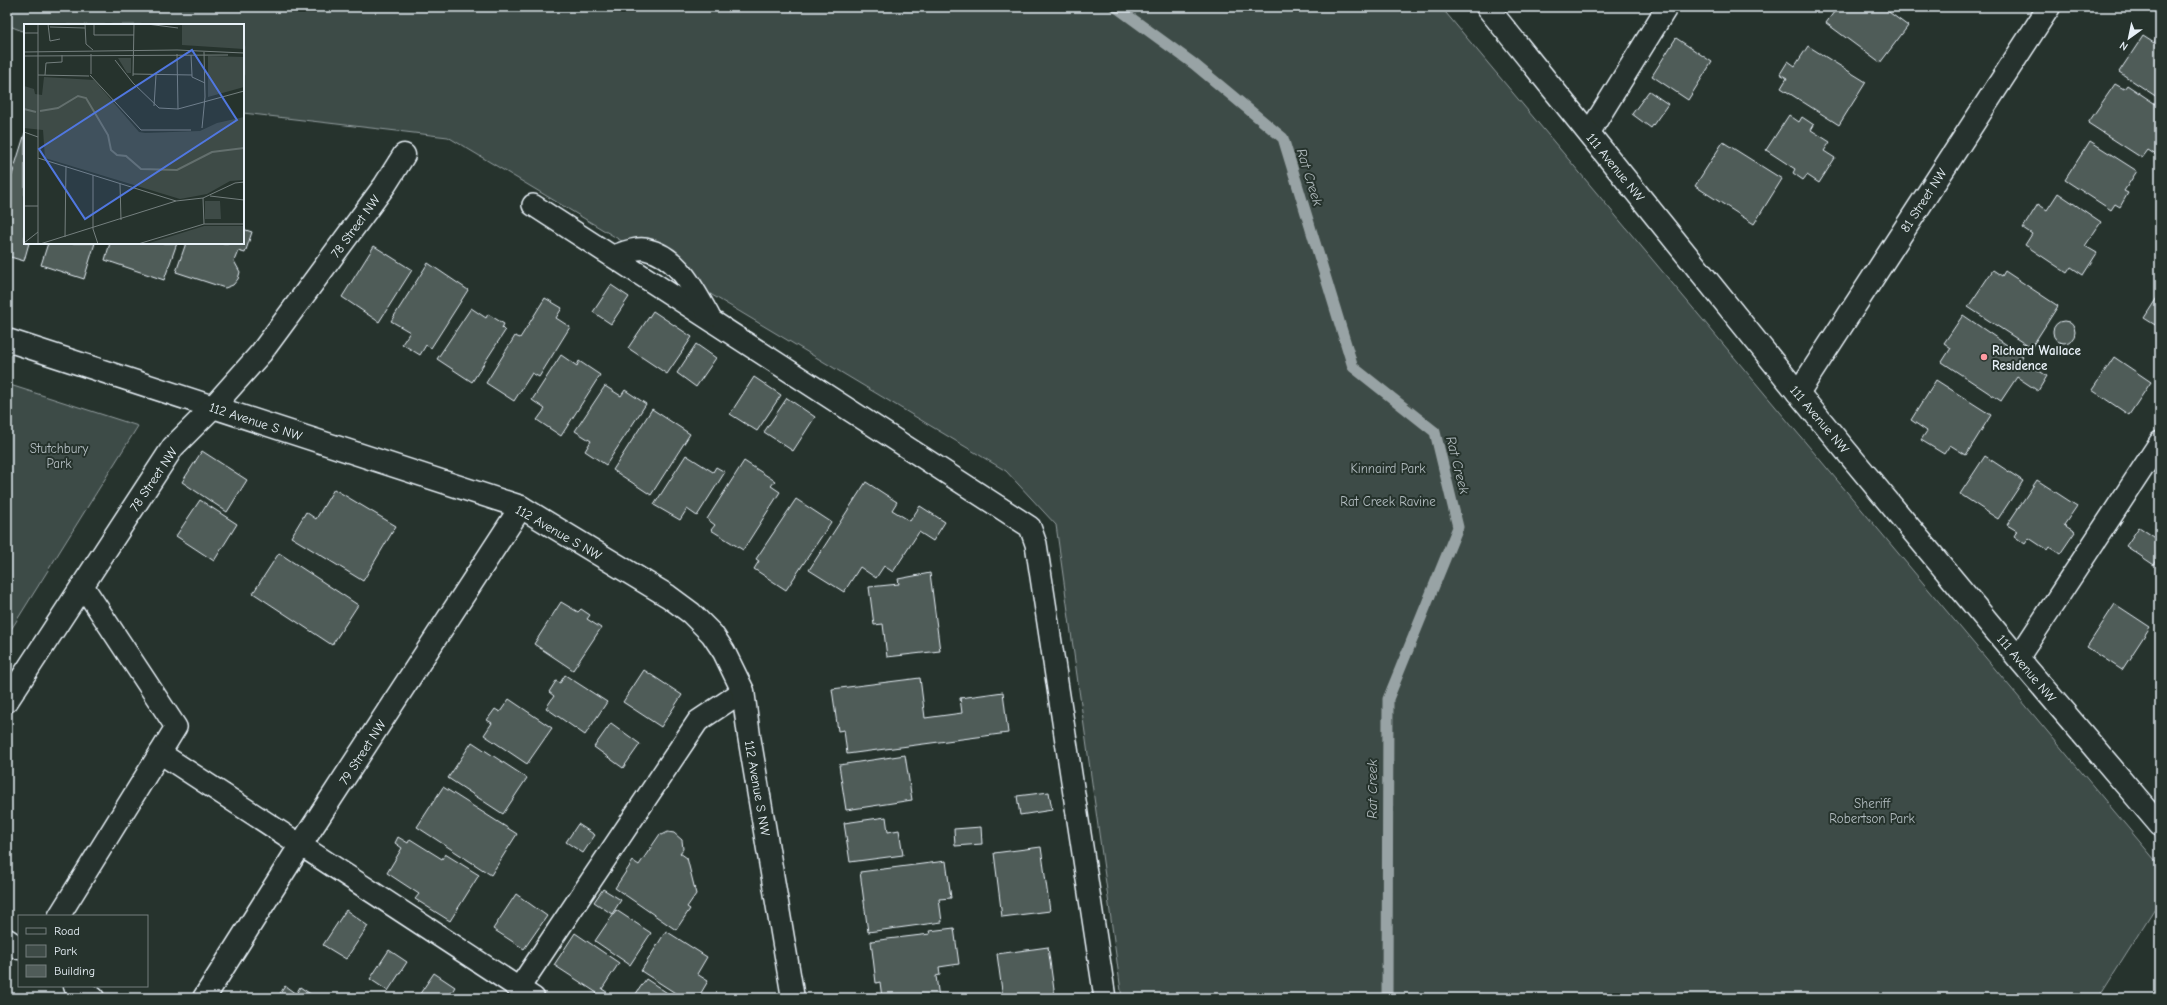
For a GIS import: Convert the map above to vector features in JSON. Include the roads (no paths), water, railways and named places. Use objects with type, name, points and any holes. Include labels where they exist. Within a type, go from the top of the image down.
[{"type":"street","name":"111 Avenue NW","points":[[1486,7],[1589,132],[1798,393],[2018,658],[2160,825]]},
{"type":"street","name":"81 Street NW","points":[[1798,393],[2049,7]]},
{"type":"street","name":"78 Street NW","points":[[7,701],[173,446],[214,407],[261,353],[385,185],[404,155]]},
{"type":"street","name":"112 Avenue S NW","points":[[7,340],[521,507],[668,596],[691,613],[712,634],[724,652],[743,691],[749,736],[794,998]]},
{"type":"street","name":"79 Street NW","points":[[204,998],[300,846],[521,507]]},
{"type":"street","points":[[7,940],[18,947]]},
{"type":"street","points":[[76,987],[93,998]]},
{"type":"lane","points":[[1589,132],[1667,7]]},
{"type":"lane","points":[[532,205],[1030,527],[1036,544],[1105,998]]},
{"type":"lane","points":[[612,256],[644,248],[668,259],[685,275],[712,320]]},
{"type":"lane","points":[[2018,658],[2160,442]]},
{"type":"lane","points":[[60,915],[176,727],[83,586]]},
{"type":"lane","points":[[160,754],[526,993],[698,721],[743,691]]},
{"type":"waterway","name":"Rat Creek","points":[[1116,7],[1194,64],[1283,138],[1353,367],[1435,432],[1458,527],[1388,699],[1387,998]]},
{"type":"place","name":"Richard Wallace Residence","points":[[1984,357]]},
{"type":"park label","name":"Stutchbury Park","points":[[59,456]]},
{"type":"park label","name":"Kinnaird Park","points":[[1388,468]]},
{"type":"park label","name":"Rat Creek Ravine","points":[[1388,501]]},
{"type":"park label","name":"Sheriff Robertson Park","points":[[1872,810]]}]
